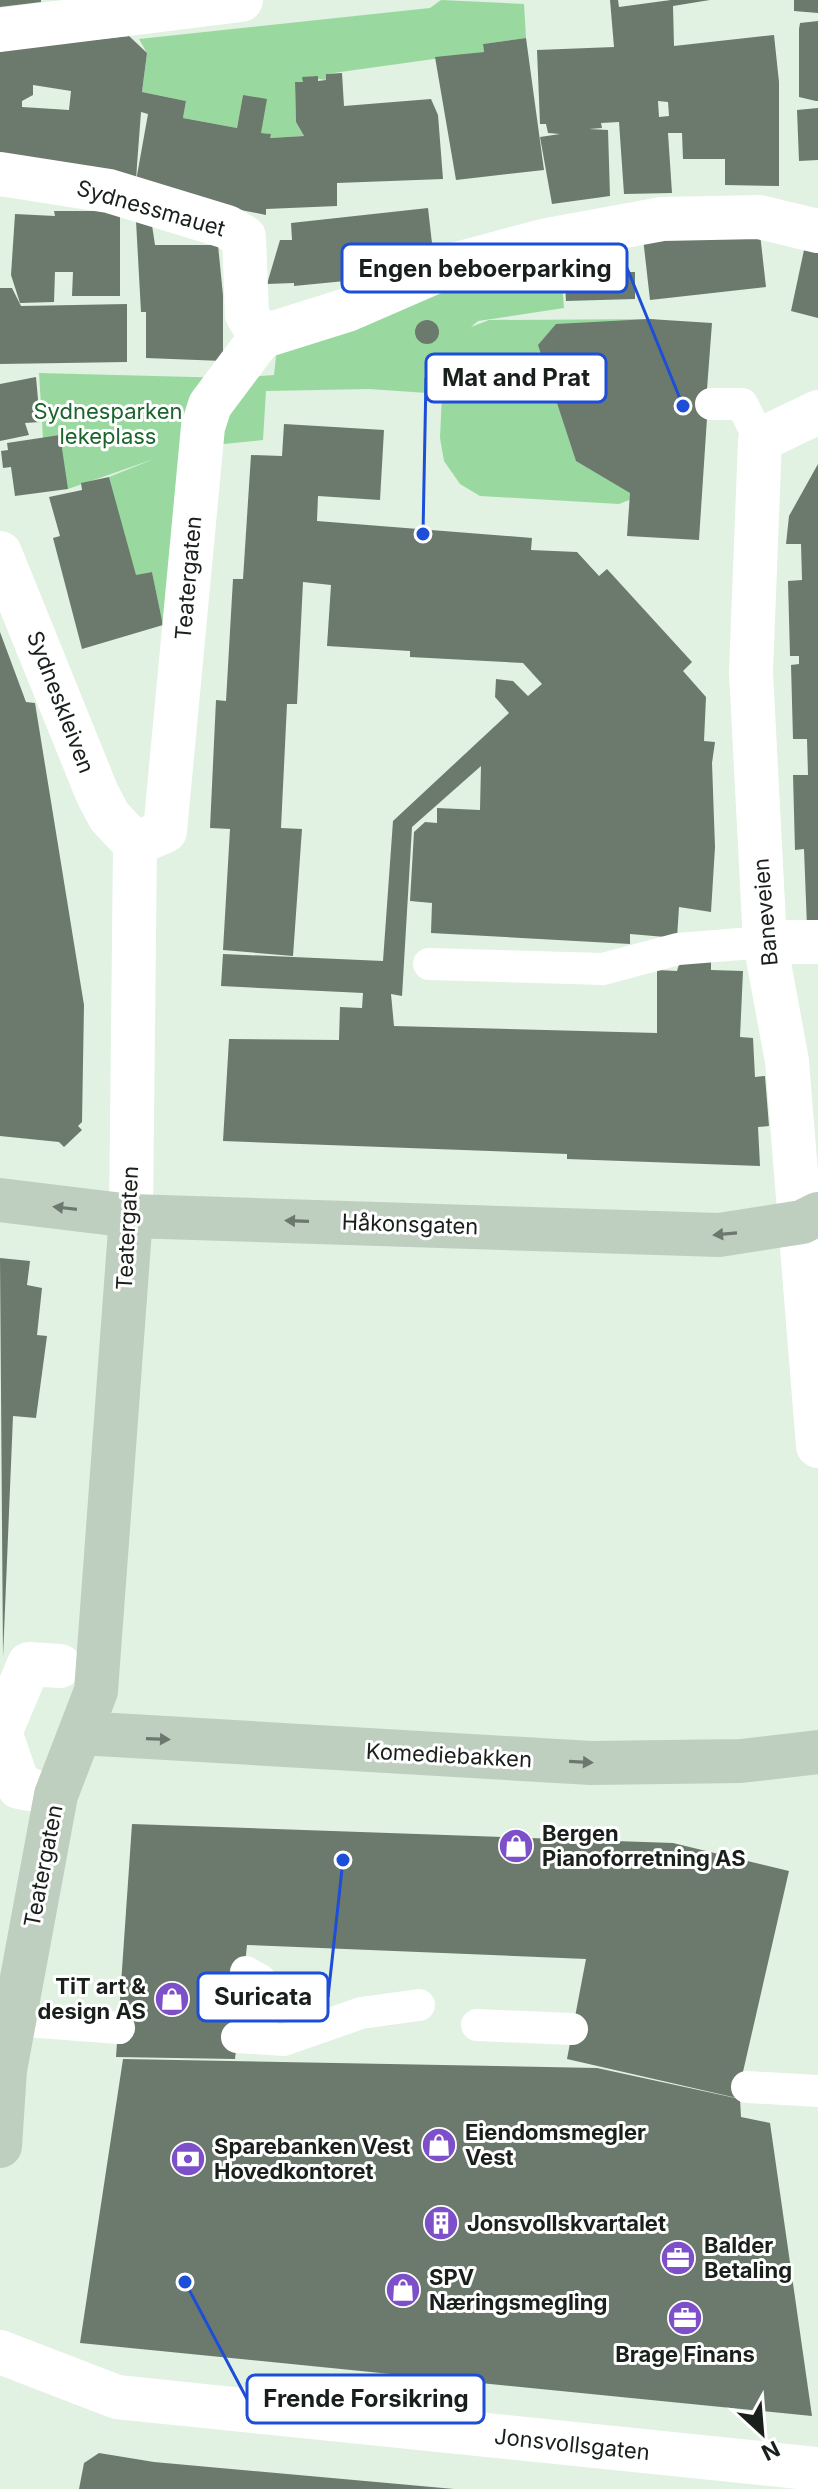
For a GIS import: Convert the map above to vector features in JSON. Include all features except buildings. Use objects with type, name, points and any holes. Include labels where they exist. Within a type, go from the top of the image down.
[{"type":"main road","name":"Håkonsgaten","points":[[0,1200],[131,1216],[719,1235],[810,1218]]},
{"type":"main road","name":"Teatergaten","points":[[0,2146],[5,2070],[56,1795],[96,1691],[131,1216]]},
{"type":"main road","name":"Komediebakken","points":[[80,1733],[591,1763],[741,1761],[818,1752]]},
{"type":"street","points":[[0,30],[241,0]]},
{"type":"street","name":"Sydnessmauet","points":[[0,174],[109,191],[227,227],[244,237],[247,315],[261,337]]},
{"type":"street","points":[[261,337],[347,310],[446,267],[543,241],[662,219],[759,217],[818,231]]},
{"type":"street","name":"Teatergaten","points":[[131,1216],[135,844],[165,831],[203,427],[210,405],[261,337]]},
{"type":"street","points":[[760,440],[818,412]]},
{"type":"street","name":"Baneveien","points":[[760,440],[751,672],[765,942],[787,1061],[810,1218],[818,1446]]},
{"type":"street","name":"Sydneskleiven","points":[[0,553],[97,793],[109,816],[135,844]]},
{"type":"street","points":[[765,942],[818,942]]},
{"type":"street","points":[[0,1732],[29,1664],[60,1666]]},
{"type":"street","name":"Teatergaten","points":[[0,1732],[19,1787],[29,1789]]},
{"type":"street","name":"Jonsvollsgaten","points":[[0,2352],[117,2397],[818,2469]]},
{"type":"lane","points":[[711,404],[742,404],[760,440]]},
{"type":"lane","points":[[429,964],[603,969],[678,949],[765,942]]},
{"type":"lane","points":[[246,1972],[260,1980],[265,1995],[248,2038],[284,2040],[361,2013],[419,2005]]},
{"type":"lane","points":[[13,2020],[119,2028]]},
{"type":"lane","points":[[477,2025],[572,2029]]},
{"type":"lane","points":[[747,2087],[818,2091]]},
{"type":"green space","points":[[441,0],[524,4],[526,38],[483,44],[484,52],[326,74],[326,80],[303,77],[303,82],[295,83],[296,122],[304,136],[270,138],[270,134],[261,133],[243,95],[237,128],[183,118],[186,101],[142,92],[147,53],[139,39],[430,8]]},
{"type":"green space","name":"Sydnesparken lekeplass","points":[[559,245],[564,308],[478,321],[471,327],[489,320],[654,319],[661,324],[639,496],[619,504],[480,496],[460,484],[444,461],[440,438],[442,394],[369,389],[266,391],[263,440],[184,448],[163,625],[152,572],[130,577],[109,477],[154,459],[68,489],[43,438],[39,373],[231,378],[274,375],[278,338]]},
{"type":"place","name":"Engen beboerparking","points":[[683,406]]},
{"type":"place","name":"Mat and Prat","points":[[423,534]]},
{"type":"place","name":"Bergen Pianoforretning AS","points":[[516,1846]]},
{"type":"place","name":"Suricata","points":[[343,1860]]},
{"type":"place","name":"TiT art & design AS","points":[[172,1999]]},
{"type":"place","name":"Eiendomsmegler Vest","points":[[439,2145]]},
{"type":"place","name":"Sparebanken Vest Hovedkontoret","points":[[188,2159]]},
{"type":"place","name":"Jonsvollskvartalet","points":[[441,2223]]},
{"type":"place","name":"Balder Betaling","points":[[678,2258]]},
{"type":"place","name":"Frende Forsikring","points":[[185,2282]]},
{"type":"place","name":"SPV Næringsmegling","points":[[403,2290]]},
{"type":"place","name":"Brage Finans","points":[[685,2318]]}]
